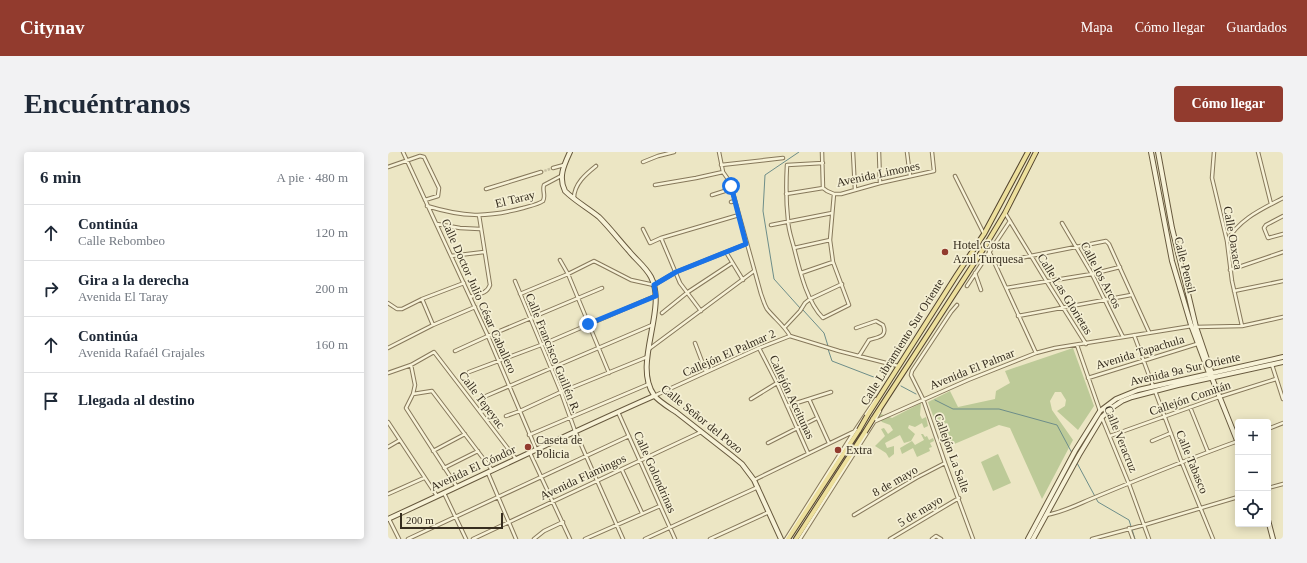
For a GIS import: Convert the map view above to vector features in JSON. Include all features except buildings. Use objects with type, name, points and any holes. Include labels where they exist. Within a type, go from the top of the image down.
[{"type":"main road","name":"Calle Señor del Pozo","points":[[570,152],[564,165],[562,176],[565,191],[598,216],[651,276],[656,296],[648,349],[647,374],[654,396],[742,464],[758,487],[770,512],[779,538]]},
{"type":"main road","name":"Calle Libramiento Sur Oriente","points":[[787,539],[984,234],[1028,152]]},
{"type":"main road","name":"Calle Libramiento Sur Oriente","points":[[796,539],[984,248],[1036,152]]},
{"type":"main road","name":"Calle Pensil","points":[[1151,152],[1172,262],[1191,326],[1197,344],[1235,434]]},
{"type":"main road","name":"Calle Pensil","points":[[1158,152],[1172,228],[1196,327],[1210,373]]},
{"type":"main road","name":"Avenida 9a Sur Oriente","points":[[1033,536],[1075,451],[1100,412],[1116,399],[1125,394],[1153,386],[1283,357]]},
{"type":"main road","name":"Avenida 9a Sur Oriente","points":[[1028,539],[1033,536],[1046,516],[1079,455],[1102,417],[1112,407],[1132,397],[1283,362]]},
{"type":"main road","name":"Avenida El Cóndor","points":[[388,518],[654,396]]},
{"type":"main road","points":[[1270,527],[1273,539]]},
{"type":"street","name":"Calle Doctor Julio César Caballero","points":[[403,152],[488,336],[529,436],[536,449]]},
{"type":"street","points":[[643,162],[674,152]]},
{"type":"street","points":[[719,152],[723,172],[730,182],[746,244],[764,304],[769,311],[785,327],[790,336],[798,340],[898,366]]},
{"type":"street","points":[[786,194],[823,188],[822,152]]},
{"type":"street","points":[[853,152],[855,190]]},
{"type":"street","points":[[879,152],[880,183]]},
{"type":"street","points":[[907,152],[910,176]]},
{"type":"street","name":"Avenida Limones","points":[[823,188],[834,194],[841,194],[880,183],[934,171],[932,152]]},
{"type":"street","name":"Calle Oaxaca","points":[[1214,152],[1212,178],[1227,241],[1230,270],[1242,326]]},
{"type":"street","points":[[1258,152],[1271,204]]},
{"type":"street","points":[[388,167],[420,156],[424,157],[439,188],[438,196],[425,200]]},
{"type":"street","points":[[721,165],[783,158]]},
{"type":"street","points":[[823,164],[787,165],[786,194],[788,222],[801,272],[810,299],[818,313],[824,318],[849,305],[833,262],[830,240],[834,194]]},
{"type":"street","points":[[553,168],[564,165]]},
{"type":"street","points":[[574,199],[575,191],[581,180],[596,166]]},
{"type":"street","points":[[486,189],[542,172]]},
{"type":"street","points":[[655,185],[723,172]]},
{"type":"street","name":"El Taray","points":[[478,215],[507,213],[540,203],[545,198],[544,185],[562,176]]},
{"type":"street","points":[[955,176],[984,234]]},
{"type":"street","points":[[712,195],[731,189]]},
{"type":"street","points":[[1227,241],[1232,231],[1248,218],[1283,198]]},
{"type":"street","points":[[427,206],[449,213],[478,215],[490,285],[485,292],[470,296]]},
{"type":"street","points":[[771,225],[832,213]]},
{"type":"street","name":"Calle Las Glorietas","points":[[1004,213],[1086,344]]},
{"type":"street","points":[[643,229],[650,243],[661,238],[739,214]]},
{"type":"street","points":[[1283,216],[1266,225],[1264,228],[1268,238],[1283,234]]},
{"type":"street","points":[[967,286],[1010,221]]},
{"type":"street","name":"Calle los Arcos","points":[[1062,223],[1092,274],[1122,337]]},
{"type":"street","points":[[436,224],[460,228],[480,229]]},
{"type":"street","points":[[661,238],[680,283],[701,311]]},
{"type":"street","points":[[794,248],[830,240]]},
{"type":"street","points":[[995,263],[1106,241],[1108,242],[1120,267],[1149,332]]},
{"type":"street","points":[[520,294],[568,274],[594,261],[631,280],[654,285],[676,272],[746,244]]},
{"type":"street","points":[[451,256],[484,252]]},
{"type":"street","points":[[726,252],[743,280]]},
{"type":"street","points":[[989,252],[1036,353]]},
{"type":"street","points":[[1230,270],[1283,252]]},
{"type":"street","points":[[560,260],[568,274],[609,373]]},
{"type":"street","points":[[801,272],[833,262]]},
{"type":"street","points":[[662,313],[688,292],[732,263]]},
{"type":"street","points":[[1006,288],[1092,274],[1120,267]]},
{"type":"street","points":[[648,349],[754,271]]},
{"type":"street","points":[[975,273],[981,290]]},
{"type":"street","name":"Calle Francisco Guillén R.","points":[[515,281],[561,392],[575,431],[623,539]]},
{"type":"street","points":[[1234,291],[1283,281]]},
{"type":"street","points":[[388,303],[397,309],[402,309],[422,299],[464,283]]},
{"type":"street","points":[[785,327],[810,299],[842,284]]},
{"type":"street","points":[[455,351],[602,288]]},
{"type":"street","points":[[1018,316],[1131,294]]},
{"type":"street","points":[[468,372],[541,345],[656,296]]},
{"type":"street","points":[[422,299],[433,325]]},
{"type":"street","name":"Callejón La Salle","points":[[957,305],[911,375],[921,396],[924,399],[945,463],[974,539]]},
{"type":"street","points":[[388,348],[433,325],[475,307]]},
{"type":"street","name":"Avenida El Palmar","points":[[869,424],[874,420],[968,380],[1036,353],[1055,348],[1191,326],[1242,326],[1283,318]]},
{"type":"street","points":[[856,328],[876,321],[881,323],[884,328],[884,334],[868,340],[859,356]]},
{"type":"street","points":[[486,396],[652,325]]},
{"type":"street","points":[[1134,335],[1153,386]]},
{"type":"street","name":"Callejón El Palmar 2","points":[[654,396],[759,348],[790,336]]},
{"type":"street","points":[[695,343],[706,372]]},
{"type":"street","name":"Avenida Tapachula","points":[[1088,378],[1197,344]]},
{"type":"street","name":"Calle Veracruz","points":[[1077,345],[1100,412],[1150,539]]},
{"type":"street","name":"Callejón Aceitunas","points":[[759,348],[777,383],[796,429],[808,453]]},
{"type":"street","name":"Calle Tepeyac","points":[[411,365],[434,352],[516,459]]},
{"type":"street","points":[[506,416],[648,357]]},
{"type":"street","points":[[388,373],[411,365],[415,385],[413,394],[406,408],[457,487]]},
{"type":"street","points":[[1272,365],[1283,399]]},
{"type":"street","name":"Callejón Comitán","points":[[1110,436],[1219,397],[1276,379]]},
{"type":"street","points":[[751,399],[777,383]]},
{"type":"street","points":[[529,436],[649,384]]},
{"type":"street","points":[[413,394],[432,391],[478,451],[490,472],[498,497],[516,539]]},
{"type":"street","name":"Calle Tabasco","points":[[1155,391],[1213,539]]},
{"type":"street","points":[[787,406],[831,392]]},
{"type":"street","points":[[787,539],[873,402],[880,396]]},
{"type":"street","points":[[809,398],[829,444]]},
{"type":"street","points":[[1190,407],[1208,452]]},
{"type":"street","name":"Calle Golondrinas","points":[[618,412],[675,539]]},
{"type":"street","points":[[768,443],[817,418]]},
{"type":"street","points":[[800,539],[874,420]]},
{"type":"street","points":[[388,422],[437,496]]},
{"type":"street","points":[[1271,427],[1283,423]]},
{"type":"street","points":[[754,480],[861,429]]},
{"type":"street","name":"Avenida Flamingos","points":[[473,539],[701,432]]},
{"type":"street","points":[[1152,440],[1171,433]]},
{"type":"street","points":[[433,451],[465,434]]},
{"type":"street","points":[[408,539],[629,436]]},
{"type":"street","points":[[388,447],[400,440]]},
{"type":"street","points":[[1046,516],[1071,509],[1092,498],[1235,442]]},
{"type":"street","points":[[444,468],[478,451]]},
{"type":"street","points":[[530,452],[554,501],[570,539]]},
{"type":"street","name":"8 de mayo","points":[[854,515],[916,478],[945,463]]},
{"type":"street","points":[[622,470],[642,514]]},
{"type":"street","points":[[388,494],[424,478]]},
{"type":"street","points":[[1271,487],[1283,484]]},
{"type":"street","points":[[646,539],[758,487]]},
{"type":"street","points":[[444,493],[466,539]]},
{"type":"street","name":"5 de mayo","points":[[890,539],[959,498]]},
{"type":"street","points":[[1092,539],[1201,509],[1235,498]]},
{"type":"street","points":[[585,539],[660,506]]},
{"type":"street","points":[[710,539],[770,512]]},
{"type":"street","points":[[388,518],[399,539]]},
{"type":"street","points":[[534,539],[544,531],[563,522]]},
{"type":"street","points":[[1130,528],[1133,539]]},
{"type":"street","points":[[932,539],[936,536],[941,539]]},
{"type":"green space","points":[[1073,348],[1094,406],[1078,430],[1057,411],[1065,406],[1066,400],[1061,392],[1055,392],[1050,401],[1052,410],[1073,440],[1042,499],[1010,428],[999,425],[945,448],[928,402],[950,391],[958,407],[995,399],[996,391],[1010,383],[1005,371]]},
{"type":"green space","points":[[921,403],[920,415],[922,419],[926,417],[928,426],[924,428],[922,423],[915,427],[909,425],[908,428],[915,434],[911,441],[904,443],[900,435],[885,443],[887,448],[894,446],[894,454],[889,458],[886,453],[875,446],[885,436],[881,429],[884,428],[888,434],[893,430],[890,425],[882,422],[878,417],[881,414],[892,418]]},
{"type":"green space","points":[[921,434],[925,437],[927,436],[929,440],[933,438],[934,441],[930,443],[932,447],[929,448],[930,451],[917,457],[913,448],[902,454],[900,448],[912,441],[915,445],[924,440]]},
{"type":"green space","points":[[998,454],[1011,483],[993,491],[981,462]]},
{"type":"waterway","points":[[799,152],[765,175],[763,211],[774,279],[800,308]]},
{"type":"waterway","points":[[803,310],[824,333],[828,346]]},
{"type":"waterway","points":[[828,349],[832,361],[884,381]]},
{"type":"waterway","points":[[901,386],[916,394]]},
{"type":"waterway","points":[[935,400],[953,409],[999,409],[1057,425],[1072,453]]},
{"type":"waterway","points":[[1077,463],[1098,502],[1129,520],[1135,539]]},
{"type":"tunnel","points":[[541,172],[553,168]]},
{"type":"place","name":"Hotel Costa Azul Turquesa","points":[[945,252]]},
{"type":"place","name":"Caseta de Policia","points":[[528,447]]},
{"type":"place","name":"Extra","points":[[838,450]]},
{"type":"route","points":[[588,324],[656,296],[654,285],[676,272],[746,244],[731,186]]}]
